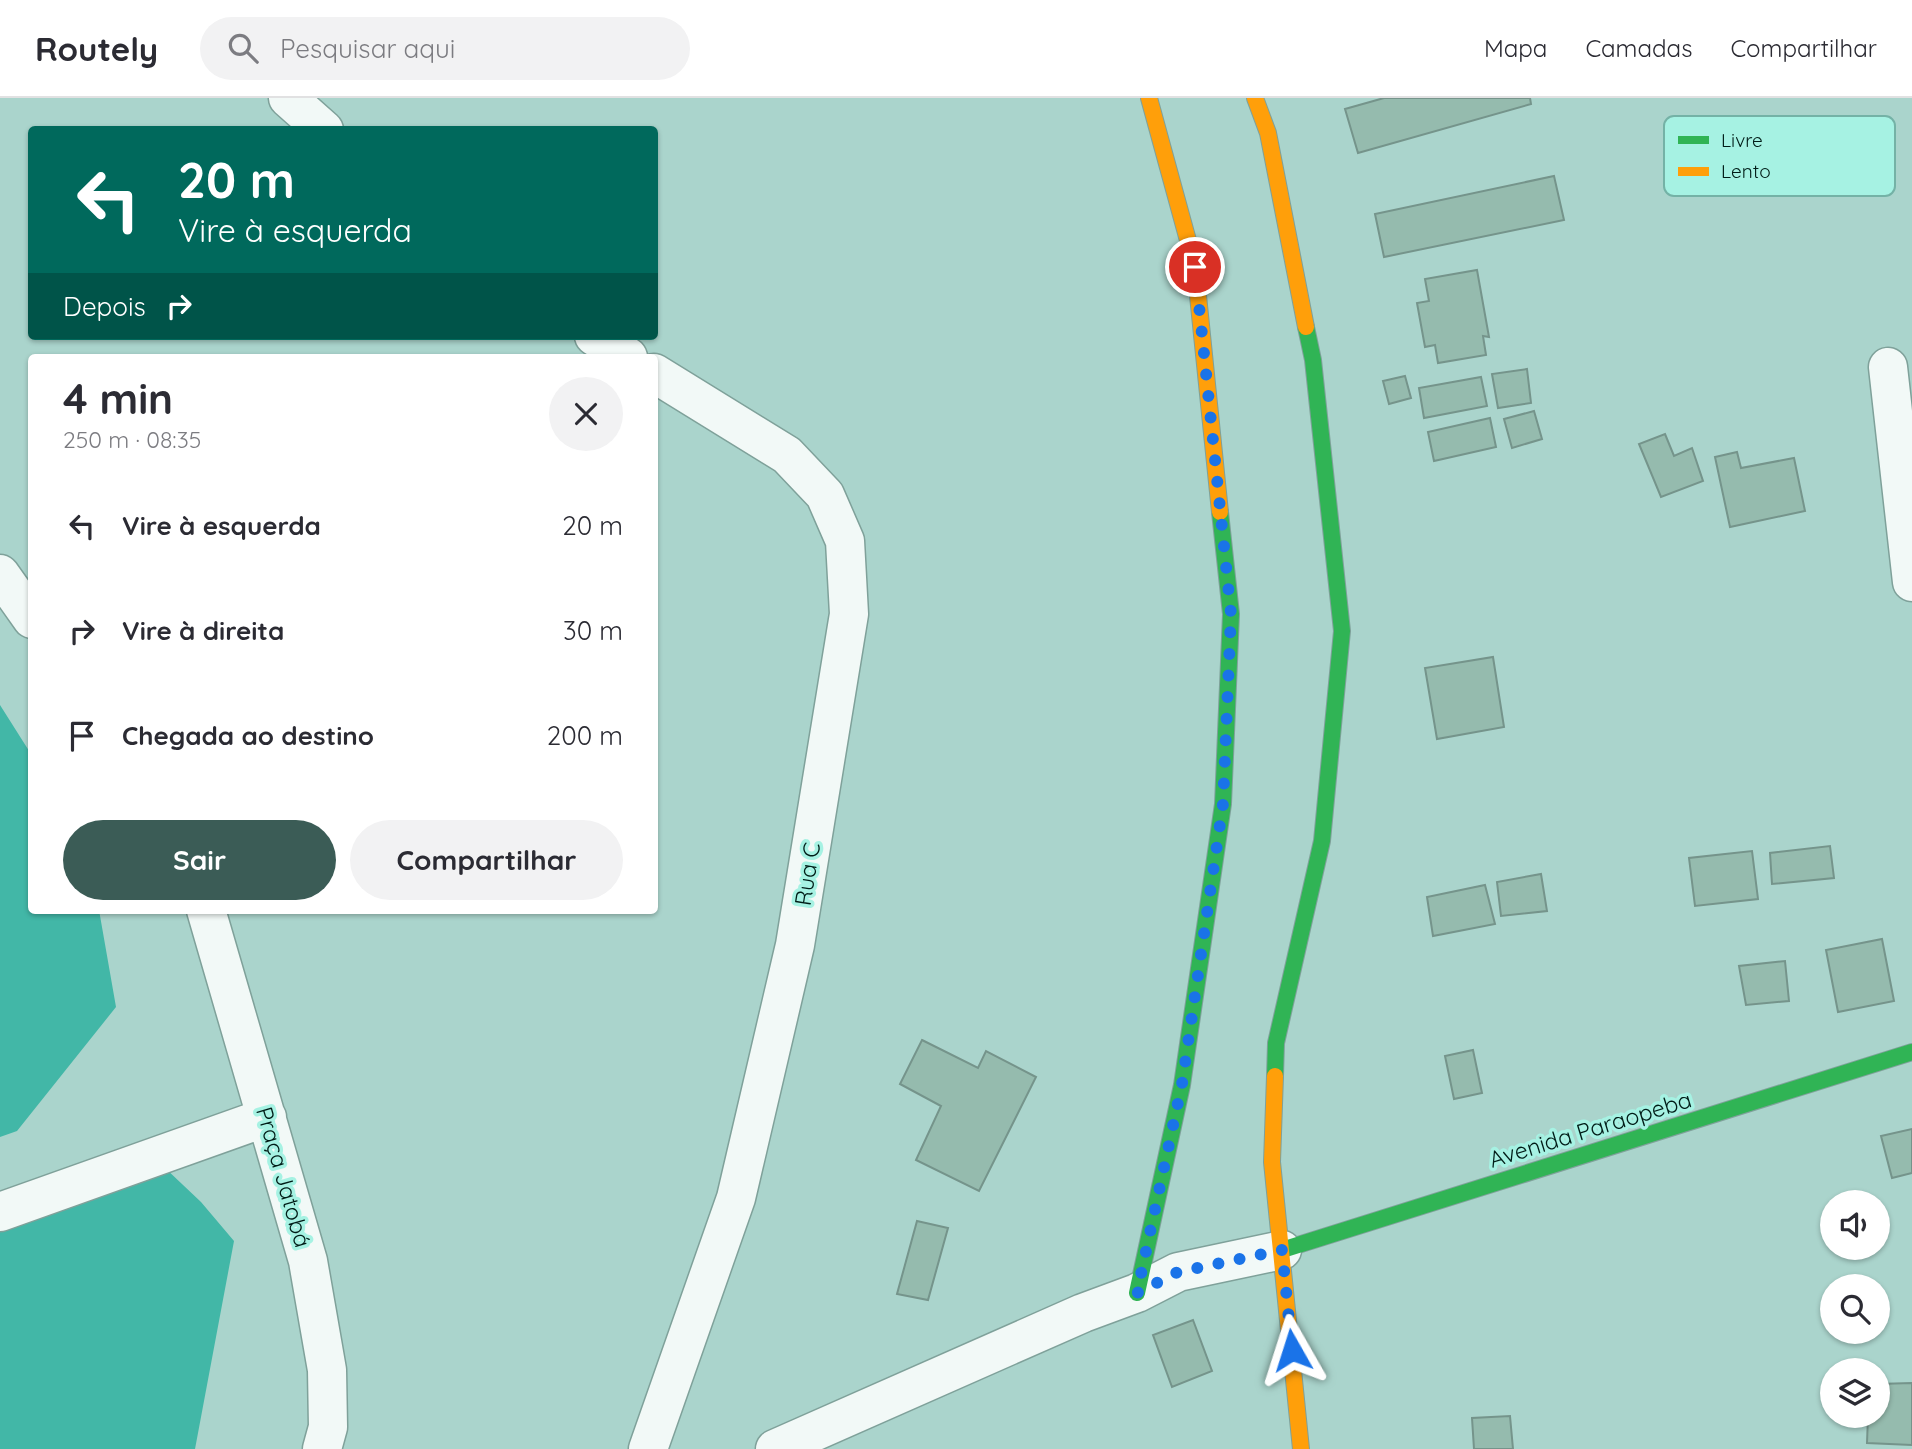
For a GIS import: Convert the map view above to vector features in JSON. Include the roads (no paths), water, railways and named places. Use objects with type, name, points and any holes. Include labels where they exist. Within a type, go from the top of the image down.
[{"type":"street","points":[[288,98],[320,126]]},
{"type":"street","points":[[1137,1293],[1182,1084],[1223,804],[1231,614],[1195,267],[1149,98]]},
{"type":"street","points":[[1255,98],[1268,133],[1313,360],[1342,631],[1322,841],[1276,1043],[1272,1162],[1301,1449]]},
{"type":"street","points":[[600,340],[623,354]]},
{"type":"street","points":[[1888,367],[1912,582]]},
{"type":"street","name":"Rua C","points":[[648,1449],[736,1198],[795,945],[849,614],[845,541],[825,495],[787,455],[658,375]]},
{"type":"street","points":[[0,574],[28,613]]},
{"type":"street","name":"Praça Jatobá","points":[[207,914],[308,1261],[327,1370],[328,1427],[322,1449]]},
{"type":"street","name":"Avenida Paraopeba","points":[[1282,1250],[1912,1052]]},
{"type":"street","points":[[0,1212],[267,1117]]},
{"type":"street","points":[[775,1449],[1083,1313],[1137,1293],[1178,1272],[1282,1250]]}]
